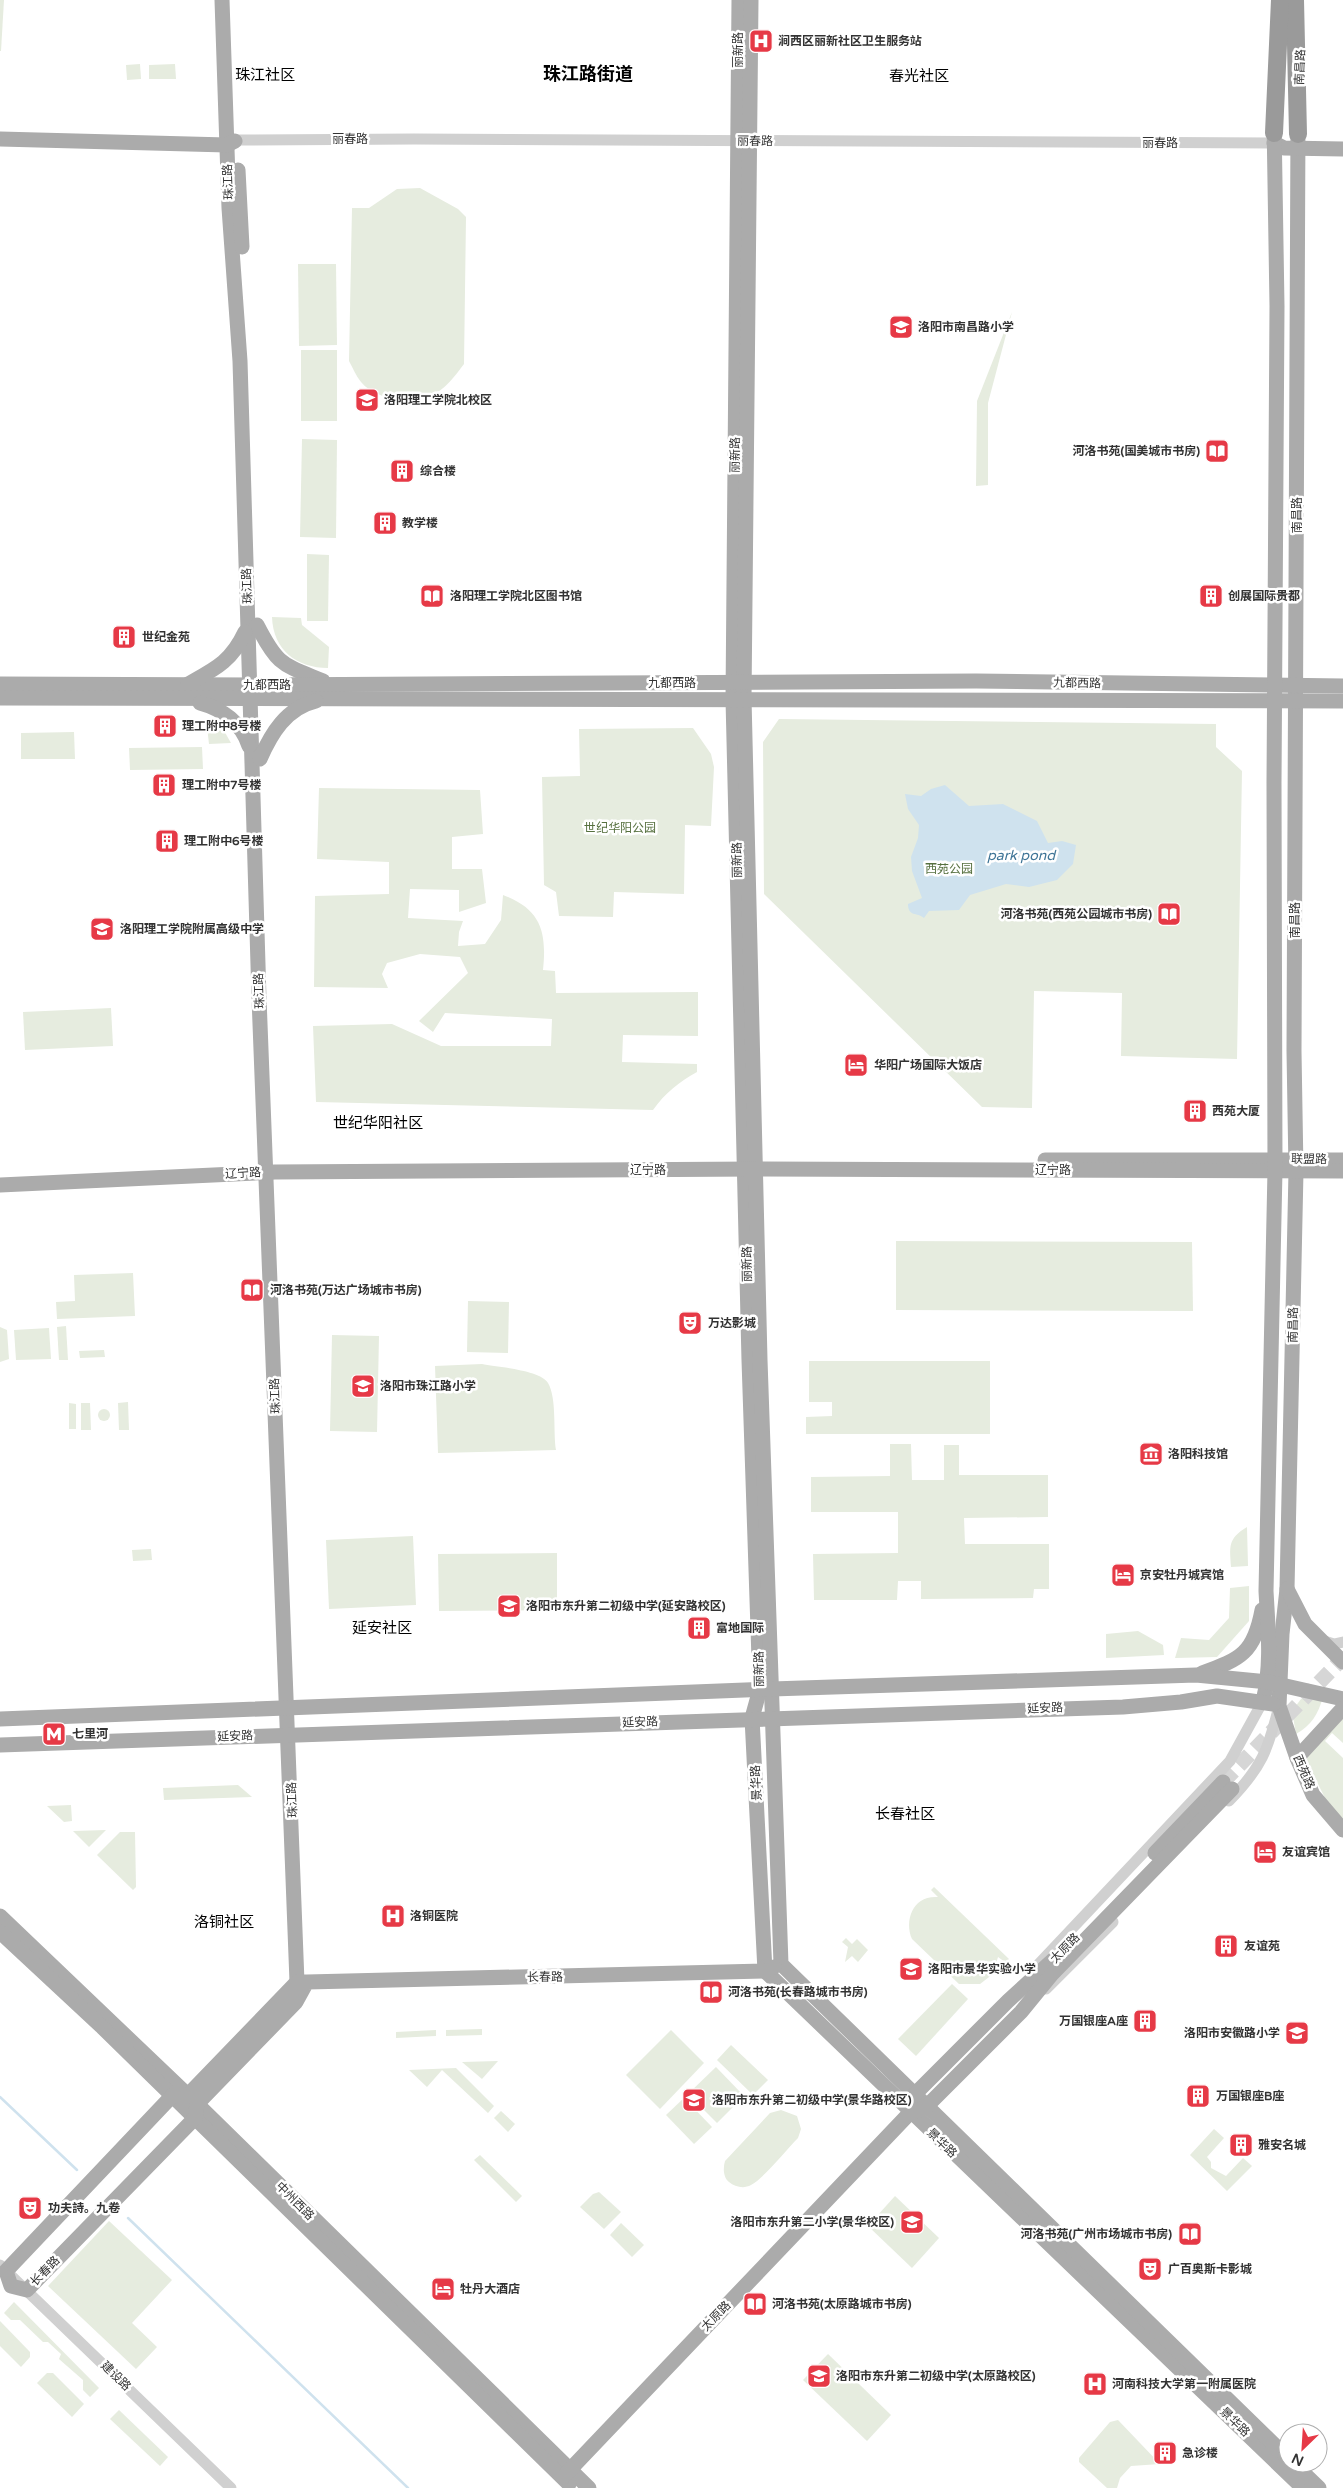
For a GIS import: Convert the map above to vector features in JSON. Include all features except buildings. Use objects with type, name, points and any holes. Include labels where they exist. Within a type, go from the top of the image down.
[{"type":"highway","name":"南昌路","points":[[1274,138],[1280,0]]},
{"type":"highway","name":"南昌路","points":[[1295,0],[1298,141]]},
{"type":"main road","name":"珠江路","points":[[222,0],[256,554],[252,627],[253,692],[302,1982]]},
{"type":"main road","name":"珠江路","points":[[230,141],[231,0]]},
{"type":"main road","name":"丽新路","points":[[739,0],[744,140]]},
{"type":"main road","name":"丽新路","points":[[751,0],[744,140],[738,698],[751,1165],[748,1360],[766,1689],[773,1718]]},
{"type":"main road","name":"南昌路","points":[[1274,0],[1276,409],[1275,1165],[1266,1585],[1274,1683],[1279,1706]]},
{"type":"main road","name":"南昌路","points":[[1263,1702],[1274,1683],[1288,1585],[1296,1165],[1294,1051],[1298,141],[1302,0]]},
{"type":"main road","name":"丽春路","points":[[0,131],[20,135],[230,141]]},
{"type":"main road","name":"丽春路","points":[[0,139],[20,135]]},
{"type":"main road","points":[[1274,138],[1284,148],[1298,141],[1343,140]]},
{"type":"main road","points":[[1298,141],[1343,149]]},
{"type":"main road","points":[[1276,409],[1285,418],[1292,417],[1297,410]]},
{"type":"main road","points":[[256,759],[247,740],[233,720],[215,707],[183,691],[230,658],[252,627],[273,654],[284,664],[331,684]]},
{"type":"main road","name":"九都西路","points":[[253,692],[331,684],[976,681],[1275,693]]},
{"type":"main road","name":"九都西路","points":[[0,684],[253,692],[326,699],[738,698],[1296,693],[1343,686]]},
{"type":"main road","name":"九都西路","points":[[0,698],[183,691]]},
{"type":"main road","name":"九都西路","points":[[1296,693],[1343,701]]},
{"type":"main road","points":[[256,759],[278,725],[292,712],[311,702],[326,699]]},
{"type":"main road","name":"联盟路","points":[[1296,1165],[1343,1160]]},
{"type":"main road","name":"辽宁路","points":[[0,1176],[270,1168],[751,1165],[1296,1165]]},
{"type":"main road","name":"联盟路","points":[[1296,1165],[1343,1171]]},
{"type":"main road","name":"辽宁路","points":[[0,1185],[270,1168]]},
{"type":"main road","points":[[1266,1585],[1274,1597],[1280,1597],[1288,1585]]},
{"type":"main road","points":[[1196,1675],[1230,1662],[1244,1653],[1256,1636],[1266,1585]]},
{"type":"main road","points":[[1288,1585],[1305,1624],[1343,1662]]},
{"type":"main road","points":[[1179,1675],[1187,1679],[1192,1691],[1190,1696],[1181,1702]]},
{"type":"main road","name":"延安路","points":[[0,1719],[1179,1675],[1274,1683],[1343,1699]]},
{"type":"main road","name":"丽新路","points":[[752,1718],[766,1689]]},
{"type":"main road","name":"延安路","points":[[0,1745],[752,1718],[1123,1707],[1181,1702],[1217,1696],[1279,1706]]},
{"type":"main road","name":"西苑路","points":[[1279,1706],[1297,1758],[1313,1795],[1343,1830]]},
{"type":"main road","points":[[1297,1758],[1343,1708]]},
{"type":"main road","name":"景华路","points":[[752,1718],[765,1971],[910,2113],[1303,2488]]},
{"type":"main road","name":"景华路","points":[[773,1718],[781,1964],[1278,2448]]},
{"type":"main road","name":"太原路","points":[[566,2473],[910,2113],[926,2107],[1021,2012],[1052,1974],[1228,1785],[1045,1968],[1008,2001],[914,2095]]},
{"type":"main road","name":"中州西路","points":[[0,1916],[566,2473],[589,2488]]},
{"type":"main road","name":"中州西路","points":[[0,1932],[188,2103]]},
{"type":"main road","name":"长春路","points":[[188,2103],[27,2290],[4,2274],[296,2002],[302,1982],[765,1971],[781,1964]]},
{"type":"main road","points":[[910,2113],[914,2095]]},
{"type":"main road","name":"中州西路","points":[[566,2473],[574,2488]]},
{"type":"main road","points":[[1303,2473],[1319,2488]]},
{"type":"street","name":"丽春路","points":[[230,141],[1274,138]]},
{"type":"street","points":[[1319,1639],[1334,1644],[1343,1642]]},
{"type":"street","points":[[1008,2001],[1045,1956],[1230,1762],[1263,1702]]},
{"type":"street","points":[[1021,2012],[1058,1979],[1250,1780],[1268,1750],[1279,1706]]},
{"type":"street","name":"建设路","points":[[4,2274],[220,2488]]},
{"type":"street","name":"建设路","points":[[27,2290],[231,2488]]},
{"type":"green space","points":[[0,0],[4,0],[1,51],[0,51]]},
{"type":"green space","points":[[140,64],[141,79],[127,80],[126,65]]},
{"type":"green space","points":[[175,64],[176,79],[149,79],[149,65]]},
{"type":"green space","points":[[420,188],[458,209],[466,217],[464,364],[449,382],[430,396],[413,400],[393,399],[367,388],[359,380],[349,361],[352,208],[369,208],[397,189]]},
{"type":"green space","points":[[298,264],[336,264],[337,345],[299,346]]},
{"type":"green space","points":[[1012,312],[988,403],[988,485],[976,486],[977,401]]},
{"type":"green space","points":[[301,350],[337,350],[337,421],[301,421]]},
{"type":"green space","points":[[302,439],[337,440],[336,538],[300,537]]},
{"type":"green space","points":[[307,554],[329,555],[328,621],[307,621]]},
{"type":"green space","points":[[272,617],[301,618],[302,625],[329,647],[328,668],[306,665],[289,655],[277,639],[273,629]]},
{"type":"green space","points":[[206,718],[223,729],[231,743],[209,744]]},
{"type":"green space","name":"西苑公园","points":[[779,719],[1216,724],[1216,747],[1242,771],[1237,1059],[1121,1056],[1122,993],[1034,991],[1032,1108],[982,1107],[764,894],[763,742]]},
{"type":"green space","name":"世纪华阳公园","points":[[693,728],[711,754],[714,767],[711,826],[685,825],[684,894],[614,892],[613,917],[559,916],[556,892],[544,885],[542,777],[580,776],[579,729]]},
{"type":"green space","points":[[74,732],[75,759],[21,759],[21,733]]},
{"type":"green space","points":[[202,747],[203,769],[130,770],[129,748]]},
{"type":"green space","points":[[319,788],[480,790],[483,834],[452,837],[452,869],[482,869],[486,903],[459,912],[459,890],[410,889],[408,918],[463,921],[459,932],[458,946],[485,944],[501,920],[503,895],[526,907],[539,924],[544,944],[543,970],[555,971],[556,993],[698,992],[698,1036],[623,1035],[622,1062],[697,1064],[697,1072],[673,1088],[653,1110],[316,1102],[313,1026],[392,1024],[441,1046],[551,1046],[552,1019],[445,1013],[433,1032],[419,1021],[468,973],[460,957],[420,954],[387,963],[382,974],[388,988],[314,987],[315,896],[389,894],[389,862],[317,859]]},
{"type":"green space","points":[[111,1008],[113,1046],[25,1050],[23,1012]]},
{"type":"green space","points":[[896,1241],[1192,1242],[1193,1311],[896,1310]]},
{"type":"green space","points":[[133,1273],[135,1316],[57,1319],[56,1302],[75,1301],[74,1275]]},
{"type":"green space","points":[[468,1301],[509,1302],[508,1353],[467,1352]]},
{"type":"green space","points":[[66,1326],[68,1360],[59,1360],[57,1327]]},
{"type":"green space","points":[[0,1327],[7,1330],[9,1359],[0,1362]]},
{"type":"green space","points":[[49,1328],[51,1359],[16,1360],[14,1330]]},
{"type":"green space","points":[[332,1335],[379,1336],[377,1432],[330,1431]]},
{"type":"green space","points":[[104,1350],[105,1357],[80,1358],[79,1351]]},
{"type":"green space","points":[[809,1361],[990,1361],[990,1434],[806,1434],[806,1417],[832,1416],[832,1402],[809,1402]]},
{"type":"green space","points":[[482,1364],[528,1372],[537,1375],[548,1383],[553,1397],[556,1450],[438,1453],[435,1366]]},
{"type":"green space","points":[[128,1402],[129,1430],[119,1430],[118,1403]]},
{"type":"green space","points":[[69,1403],[76,1404],[76,1429],[69,1429]]},
{"type":"green space","points":[[81,1403],[90,1403],[91,1430],[81,1430]]},
{"type":"green space","points":[[102,1409],[106,1409],[110,1415],[106,1421],[102,1421],[98,1417],[98,1413]]},
{"type":"green space","points":[[890,1444],[911,1444],[912,1480],[944,1480],[944,1445],[959,1445],[959,1475],[1048,1475],[1048,1517],[964,1518],[965,1544],[1049,1544],[1049,1589],[1034,1589],[1033,1598],[921,1599],[921,1581],[898,1581],[897,1600],[814,1600],[813,1554],[898,1553],[898,1512],[811,1512],[811,1477],[890,1476]]},
{"type":"green space","points":[[1247,1527],[1248,1566],[1231,1567],[1231,1544],[1236,1536]]},
{"type":"green space","points":[[413,1536],[416,1605],[329,1609],[326,1540]]},
{"type":"green space","points":[[151,1549],[152,1560],[133,1561],[132,1550]]},
{"type":"green space","points":[[557,1553],[557,1610],[439,1611],[438,1554]]},
{"type":"green space","points":[[1249,1586],[1249,1621],[1217,1657],[1175,1658],[1181,1638],[1209,1640],[1229,1618],[1230,1588]]},
{"type":"green space","points":[[1138,1631],[1163,1645],[1164,1655],[1106,1658],[1106,1634]]},
{"type":"green space","points":[[1311,1695],[1323,1697],[1319,1709],[1314,1719],[1302,1731],[1296,1734],[1292,1711],[1301,1699]]},
{"type":"green space","points":[[1343,1718],[1343,1743],[1332,1733],[1325,1741],[1343,1758],[1343,1819],[1328,1804],[1305,1758]]},
{"type":"green space","points":[[238,1785],[252,1797],[164,1800],[163,1788]]},
{"type":"green space","points":[[71,1805],[72,1821],[64,1822],[47,1806]]},
{"type":"green space","points":[[106,1830],[89,1847],[73,1831]]},
{"type":"green space","points":[[120,1832],[135,1832],[136,1887],[133,1890],[97,1855]]},
{"type":"green space","points":[[934,1887],[1009,1959],[1005,1962],[998,1957],[993,1974],[980,1984],[959,1984],[912,1939],[909,1924],[910,1917],[917,1904],[922,1900],[929,1897],[938,1897],[931,1890]]},
{"type":"green space","points":[[846,1938],[852,1944],[857,1939],[868,1950],[858,1962],[852,1956],[845,1962],[848,1947],[842,1942]]},
{"type":"green space","points":[[952,1984],[968,1999],[916,2056],[898,2039]]},
{"type":"green space","points":[[482,2029],[482,2035],[446,2036],[446,2030]]},
{"type":"green space","points":[[436,2030],[436,2036],[396,2038],[396,2032]]},
{"type":"green space","points":[[671,2030],[704,2063],[660,2109],[626,2075]]},
{"type":"green space","points":[[731,2045],[768,2080],[753,2095],[717,2060]]},
{"type":"green space","points":[[498,2061],[482,2079],[462,2062]]},
{"type":"green space","points":[[716,2067],[744,2096],[717,2123],[688,2094]]},
{"type":"green space","points":[[456,2068],[494,2106],[488,2113],[442,2070],[427,2087],[409,2070]]},
{"type":"green space","points":[[684,2098],[712,2127],[694,2144],[666,2115]]},
{"type":"green space","points":[[781,2110],[797,2116],[801,2129],[798,2138],[751,2185],[740,2187],[731,2184],[725,2175],[725,2161],[770,2113]]},
{"type":"green space","points":[[501,2111],[515,2124],[508,2132],[494,2118]]},
{"type":"green space","points":[[1214,2129],[1224,2138],[1207,2157],[1211,2162],[1211,2168],[1226,2176],[1243,2158],[1252,2166],[1227,2191],[1190,2155]]},
{"type":"green space","points":[[480,2155],[522,2196],[516,2202],[474,2160]]},
{"type":"green space","points":[[599,2192],[621,2212],[604,2229],[580,2207],[593,2194]]},
{"type":"green space","points":[[895,2196],[939,2238],[912,2268],[868,2226]]},
{"type":"green space","points":[[109,2221],[172,2280],[132,2323],[157,2347],[136,2369],[48,2286]]},
{"type":"green space","points":[[621,2223],[644,2245],[632,2257],[610,2235]]},
{"type":"green space","points":[[14,2302],[99,2388],[90,2397],[83,2390],[83,2380],[59,2359],[61,2354],[48,2342],[43,2342],[20,2320],[11,2320],[4,2313]]},
{"type":"green space","points":[[0,2321],[30,2352],[30,2357],[21,2367],[0,2346]]},
{"type":"green space","points":[[828,2354],[891,2415],[867,2441],[803,2380]]},
{"type":"green space","points":[[47,2373],[53,2373],[84,2404],[72,2417],[37,2383]]},
{"type":"green space","points":[[119,2410],[168,2457],[160,2466],[110,2419]]},
{"type":"green space","points":[[1118,2420],[1160,2464],[1131,2466],[1120,2478],[1117,2488],[1107,2488],[1079,2462],[1079,2458],[1110,2422]]},
{"type":"water","name":"park pond","points":[[945,785],[969,806],[1003,804],[1037,821],[1048,843],[1062,841],[1076,845],[1073,864],[1057,880],[1029,887],[1006,884],[970,895],[959,910],[929,911],[924,918],[911,913],[908,904],[922,898],[912,871],[911,857],[918,838],[919,825],[908,809],[905,794],[921,796],[931,789]]},
{"type":"waterway","points":[[0,2097],[77,2170]]},
{"type":"waterway","points":[[128,2218],[408,2488]]},
{"type":"tunnel","points":[[1223,1782],[1343,1658]]},
{"type":"place","name":"涧西区丽新社区卫生服务站","points":[[761,41]]},
{"type":"place","name":"洛阳市南昌路小学","points":[[901,327]]},
{"type":"place","name":"洛阳理工学院北校区","points":[[367,400]]},
{"type":"place","name":"河洛书苑(国美城市书房)","points":[[1217,451]]},
{"type":"place","name":"综合楼","points":[[402,471]]},
{"type":"place","name":"教学楼","points":[[385,523]]},
{"type":"place","name":"洛阳理工学院北区图书馆","points":[[432,596]]},
{"type":"place","name":"创展国际贵都","points":[[1211,596]]},
{"type":"place","name":"世纪金苑","points":[[124,637]]},
{"type":"place","name":"理工附中8号楼","points":[[165,726]]},
{"type":"place","name":"理工附中7号楼","points":[[164,785]]},
{"type":"place","name":"理工附中6号楼","points":[[167,841]]},
{"type":"place","name":"河洛书苑(西苑公园城市书房)","points":[[1169,914]]},
{"type":"place","name":"洛阳理工学院附属高级中学","points":[[102,929]]},
{"type":"place","name":"华阳广场国际大饭店","points":[[856,1065]]},
{"type":"place","name":"西苑大厦","points":[[1195,1111]]},
{"type":"place","name":"河洛书苑(万达广场城市书房)","points":[[252,1290]]},
{"type":"place","name":"万达影城","points":[[690,1323]]},
{"type":"place","name":"洛阳市珠江路小学","points":[[363,1386]]},
{"type":"place","name":"洛阳科技馆","points":[[1151,1454]]},
{"type":"place","name":"京安牡丹城宾馆","points":[[1123,1575]]},
{"type":"place","name":"洛阳市东升第二初级中学(延安路校区)","points":[[509,1606]]},
{"type":"place","name":"富地国际","points":[[699,1628]]},
{"type":"place","name":"七里河","points":[[54,1734]]},
{"type":"place","name":"友谊宾馆","points":[[1265,1852]]},
{"type":"place","name":"洛铜医院","points":[[393,1916]]},
{"type":"place","name":"友谊苑","points":[[1226,1946]]},
{"type":"place","name":"洛阳市景华实验小学","points":[[911,1969]]},
{"type":"place","name":"河洛书苑(长春路城市书房)","points":[[711,1992]]},
{"type":"place","name":"万国银座A座","points":[[1145,2021]]},
{"type":"place","name":"洛阳市安徽路小学","points":[[1297,2033]]},
{"type":"place","name":"万国银座B座","points":[[1198,2096]]},
{"type":"place","name":"洛阳市东升第二初级中学(景华路校区)","points":[[694,2100]]},
{"type":"place","name":"雅安名城","points":[[1241,2145]]},
{"type":"place","name":"功夫詩。九卷","points":[[30,2208]]},
{"type":"place","name":"洛阳市东升第二小学(景华校区)","points":[[912,2222]]},
{"type":"place","name":"河洛书苑(广州市场城市书房)","points":[[1190,2234]]},
{"type":"place","name":"广百奥斯卡影城","points":[[1150,2269]]},
{"type":"place","name":"牡丹大酒店","points":[[443,2289]]},
{"type":"place","name":"河洛书苑(太原路城市书房)","points":[[755,2304]]},
{"type":"place","name":"洛阳市东升第二初级中学(太原路校区)","points":[[819,2376]]},
{"type":"place","name":"河南科技大学第一附属医院","points":[[1095,2384]]},
{"type":"place","name":"急诊楼","points":[[1165,2453]]},
{"type":"district","name":"珠江路街道","points":[[588,74]]},
{"type":"district","name":"珠江社区","points":[[265,75]]},
{"type":"district","name":"春光社区","points":[[919,76]]},
{"type":"district","name":"世纪华阳社区","points":[[378,1123]]},
{"type":"district","name":"延安社区","points":[[382,1628]]},
{"type":"district","name":"长春社区","points":[[905,1814]]},
{"type":"district","name":"洛铜社区","points":[[224,1922]]}]
